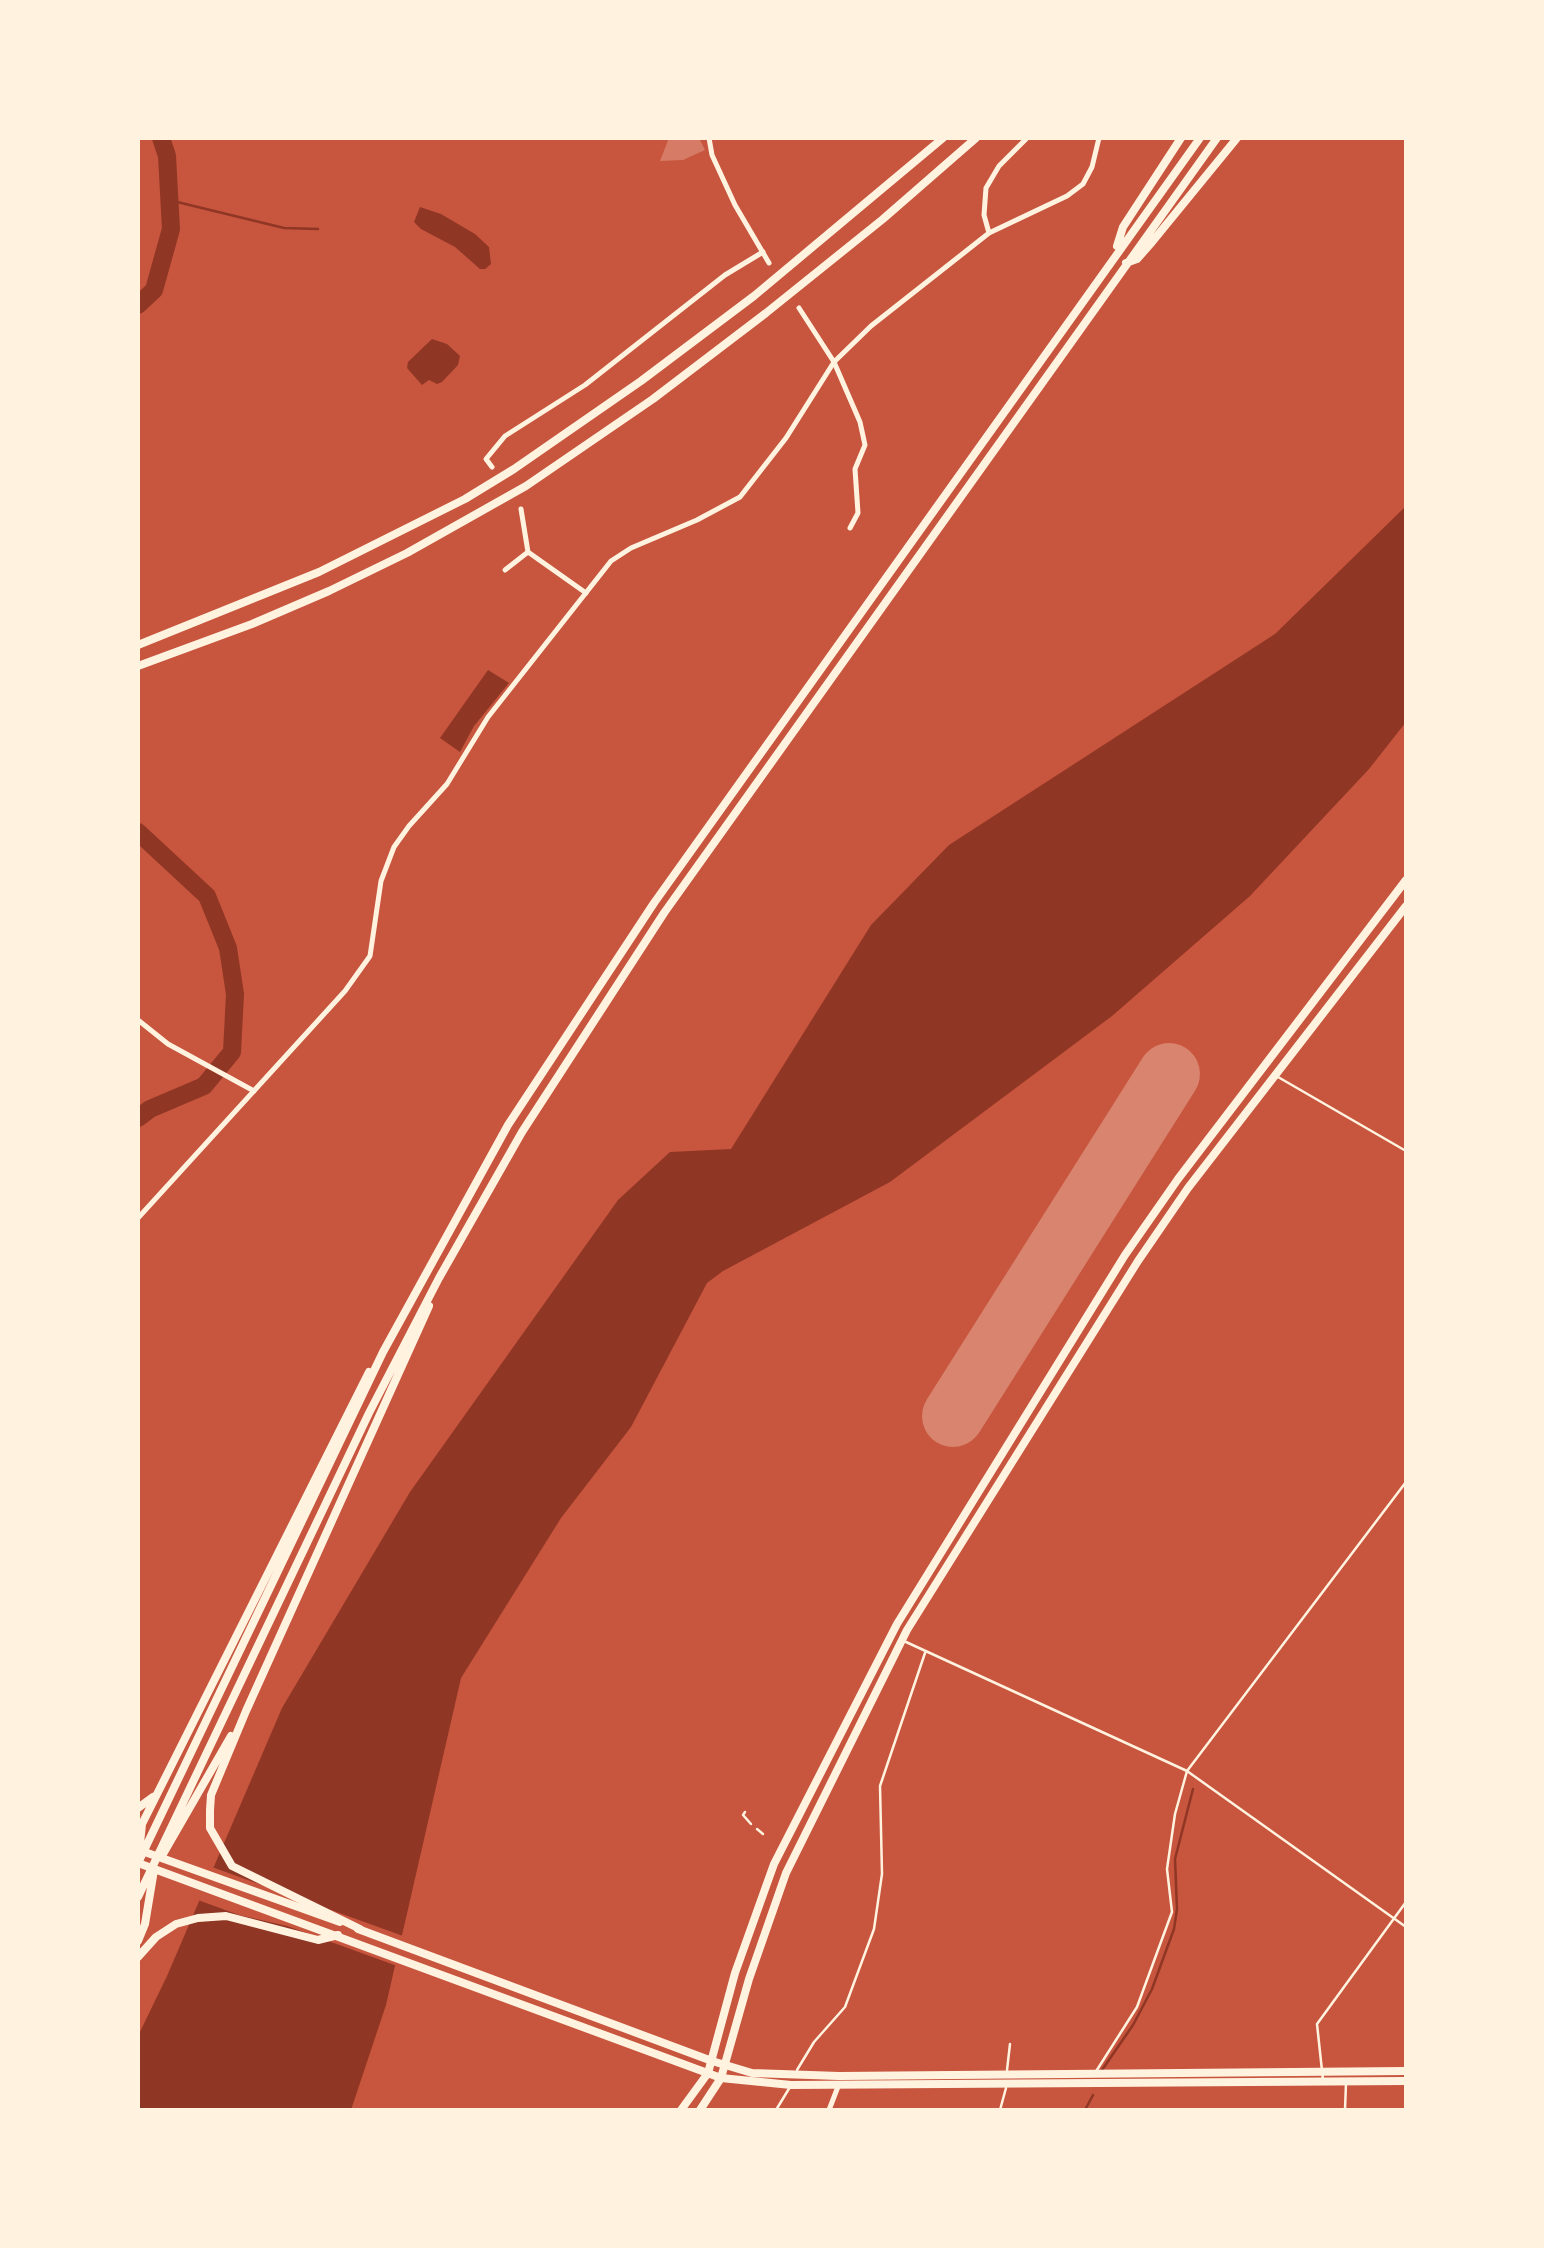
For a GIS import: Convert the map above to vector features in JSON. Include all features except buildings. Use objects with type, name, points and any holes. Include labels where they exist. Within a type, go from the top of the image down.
[{"type":"main road","points":[[138,645],[319,572],[464,499],[514,469],[754,296],[943,138]]},
{"type":"main road","points":[[138,666],[328,591],[407,553],[526,486],[654,398],[766,312],[883,219],[976,138]]},
{"type":"main road","points":[[1114,256],[1122,227],[1181,138]]},
{"type":"main road","points":[[138,1857],[383,1352],[508,1124],[600,981],[1200,138]]},
{"type":"main road","points":[[138,1897],[368,1413],[522,1132],[664,913],[1216,138]]},
{"type":"main road","points":[[1126,262],[1136,259],[1152,242],[1237,138]]},
{"type":"main road","points":[[681,2110],[708,2073],[735,1973],[774,1864],[891,1635],[1125,1256],[1406,880]]},
{"type":"main road","points":[[700,2110],[721,2078],[749,1979],[786,1872],[902,1640],[1138,1261],[1188,1188],[1406,906]]},
{"type":"main road","points":[[360,1930],[232,1866],[218,1848],[210,1828],[211,1795],[423,1322],[439,1278]]},
{"type":"main road","points":[[138,1857],[142,1824],[156,1795],[362,1382],[383,1352]]},
{"type":"main road","points":[[138,1941],[154,1870],[246,1710]]},
{"type":"main road","points":[[138,1808],[156,1795]]},
{"type":"main road","points":[[138,1857],[162,1857],[725,2066],[792,2080]]},
{"type":"main road","points":[[138,1857],[154,1870],[338,1934],[721,2078],[1006,2086],[1406,2071]]},
{"type":"main road","points":[[138,1957],[156,1936],[176,1924],[198,1918],[226,1916],[318,1940],[338,1934]]},
{"type":"main road","points":[[838,2081],[1094,2074],[1323,2076],[1346,2082],[1406,2081]]},
{"type":"street","points":[[709,138],[712,155],[770,263]]},
{"type":"street","points":[[989,233],[984,215],[986,188],[999,166],[1027,138]]},
{"type":"street","points":[[138,1218],[345,990],[370,956],[381,880],[394,847],[448,784],[488,717],[611,561],[740,496],[786,438],[834,362],[908,295],[989,233],[1068,196],[1084,184],[1100,138]]},
{"type":"street","points":[[492,467],[486,460],[505,436],[585,385],[725,275],[762,252]]},
{"type":"street","points":[[800,308],[834,362],[860,422],[865,445],[855,469],[858,513],[850,528]]},
{"type":"street","points":[[521,509],[528,552],[586,593]]},
{"type":"street","points":[[506,570],[528,552]]},
{"type":"street","points":[[138,1020],[168,1044],[254,1091]]},
{"type":"street","points":[[828,2110],[838,2081]]},
{"type":"lane","points":[[1265,1067],[1406,1151]]},
{"type":"lane","points":[[1094,2074],[1137,2007],[1172,1912],[1167,1870],[1175,1814],[1188,1771],[1406,1482]]},
{"type":"lane","points":[[891,1635],[1188,1771],[1406,1926]]},
{"type":"lane","points":[[776,2110],[814,2042],[844,2007],[874,1929],[882,1874],[880,1786],[926,1650]]},
{"type":"lane","points":[[1323,2076],[1317,2024],[1406,1902]]},
{"type":"lane","points":[[1000,2110],[1010,2044]]},
{"type":"lane","points":[[1345,2110],[1346,2082]]},
{"type":"path","points":[[745,1812],[743,1815],[751,1824]]},
{"type":"path","points":[[757,1829],[763,1834]]},
{"type":"shaded area","points":[[420,207],[475,234],[489,247],[491,264],[480,269],[455,247],[421,229],[414,222]]},
{"type":"shaded area","points":[[432,339],[447,344],[460,356],[458,365],[442,382],[429,380],[422,385],[407,368],[408,362]]},
{"type":"shaded area","points":[[1406,506],[1406,722],[1369,769],[1250,896],[1112,1016],[890,1182],[707,1283],[631,1427],[561,1518],[461,1678],[386,2005],[351,2110],[138,2110],[138,2036],[282,1708],[410,1492],[618,1200],[670,1152],[731,1149],[871,925],[949,845],[1275,634]]},
{"type":"shaded area","points":[[488,670],[509,683],[474,726],[460,752],[440,738]]},
{"type":"pier","points":[[209,1866],[406,1937],[400,1967],[287,1926],[195,1899]]},
{"type":"waterway","points":[[138,305],[154,290],[171,229],[167,156],[161,138]]},
{"type":"waterway","points":[[169,200],[284,228],[318,229]]},
{"type":"waterway","points":[[138,832],[207,896],[228,948],[235,994],[232,1052],[204,1086],[138,1118]]},
{"type":"waterway","points":[[1102,2070],[1152,1989],[1174,1929],[1175,1859],[1193,1789]]},
{"type":"waterway","points":[[1085,2110],[1093,2095]]},
{"type":"runway","points":[[953,1416],[1169,1074]]}]
